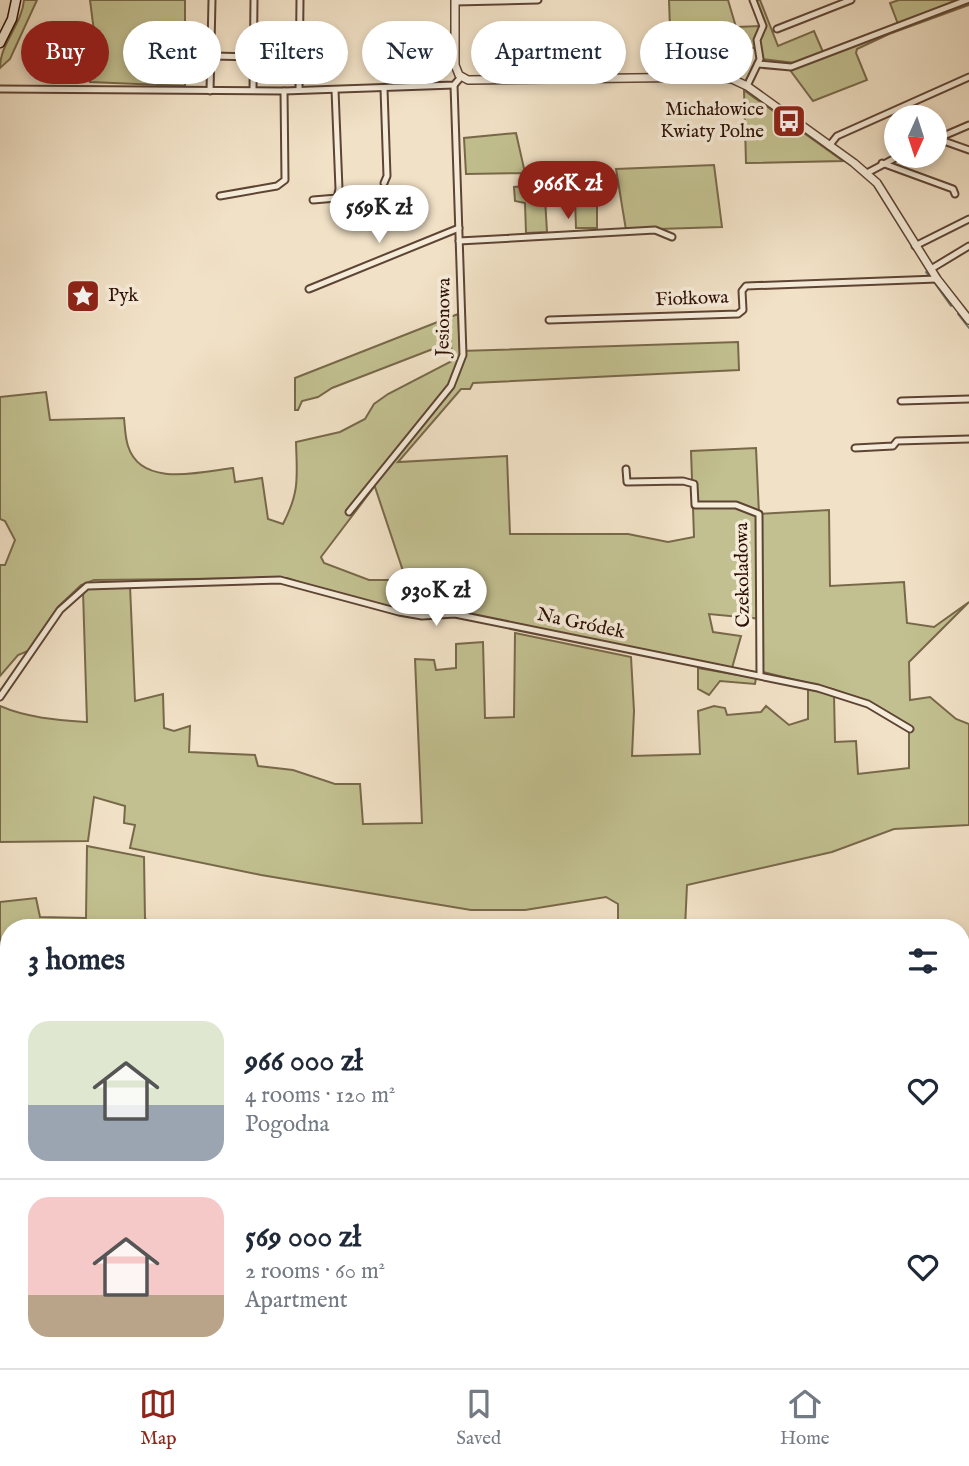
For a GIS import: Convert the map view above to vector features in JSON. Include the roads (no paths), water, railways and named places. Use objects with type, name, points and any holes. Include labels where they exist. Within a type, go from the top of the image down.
[{"type":"main road","points":[[0,43],[12,19],[16,0]]},
{"type":"street","points":[[209,91],[212,0]]},
{"type":"street","points":[[254,0],[254,21]]},
{"type":"street","points":[[299,90],[300,0]]},
{"type":"street","points":[[538,0],[455,1],[454,65],[461,77],[477,82],[716,77],[732,79],[747,86],[867,173],[888,198],[915,246],[969,320]]},
{"type":"street","points":[[747,86],[760,59],[757,40],[763,26],[753,0]]},
{"type":"street","points":[[777,29],[851,0]]},
{"type":"street","points":[[758,64],[791,67],[967,0]]},
{"type":"street","points":[[0,89],[384,89],[454,85],[461,77]]},
{"type":"street","points":[[829,146],[837,136],[969,78]]},
{"type":"street","points":[[253,84],[253,90]]},
{"type":"street","name":"Jesionowa","points":[[349,512],[451,386],[463,355],[454,85]]},
{"type":"street","points":[[384,89],[387,176],[384,183]]},
{"type":"street","points":[[313,200],[337,198],[339,189],[335,90]]},
{"type":"street","points":[[220,196],[277,186],[285,180],[284,91]]},
{"type":"street","points":[[947,134],[969,125]]},
{"type":"street","points":[[947,143],[969,150]]},
{"type":"street","points":[[867,173],[882,163],[953,189],[955,194]]},
{"type":"street","points":[[915,246],[969,219]]},
{"type":"street","points":[[309,289],[459,228]]},
{"type":"street","points":[[459,241],[655,230],[672,237]]},
{"type":"street","points":[[931,269],[969,246]]},
{"type":"street","name":"Fiołkowa","points":[[549,320],[738,314],[743,310],[743,289],[746,286],[937,279]]},
{"type":"street","points":[[901,401],[969,399]]},
{"type":"street","points":[[855,449],[893,446],[897,441],[969,439]]},
{"type":"street","name":"Czekoladowa","points":[[626,469],[626,482],[683,481],[694,484],[695,505],[736,505],[759,514],[760,675]]},
{"type":"street","name":"Na Gródek","points":[[0,697],[60,610],[87,586],[280,580],[399,612],[422,616],[455,614],[760,675],[844,695],[868,704],[910,729]]},
{"type":"waterway","points":[[934,282],[951,306]]},
{"type":"waterway","points":[[958,314],[969,328]]},
{"type":"place","name":"Michałowice Kwiaty Polne","points":[[789,121]]},
{"type":"place","name":"Pyk","points":[[83,296]]}]
